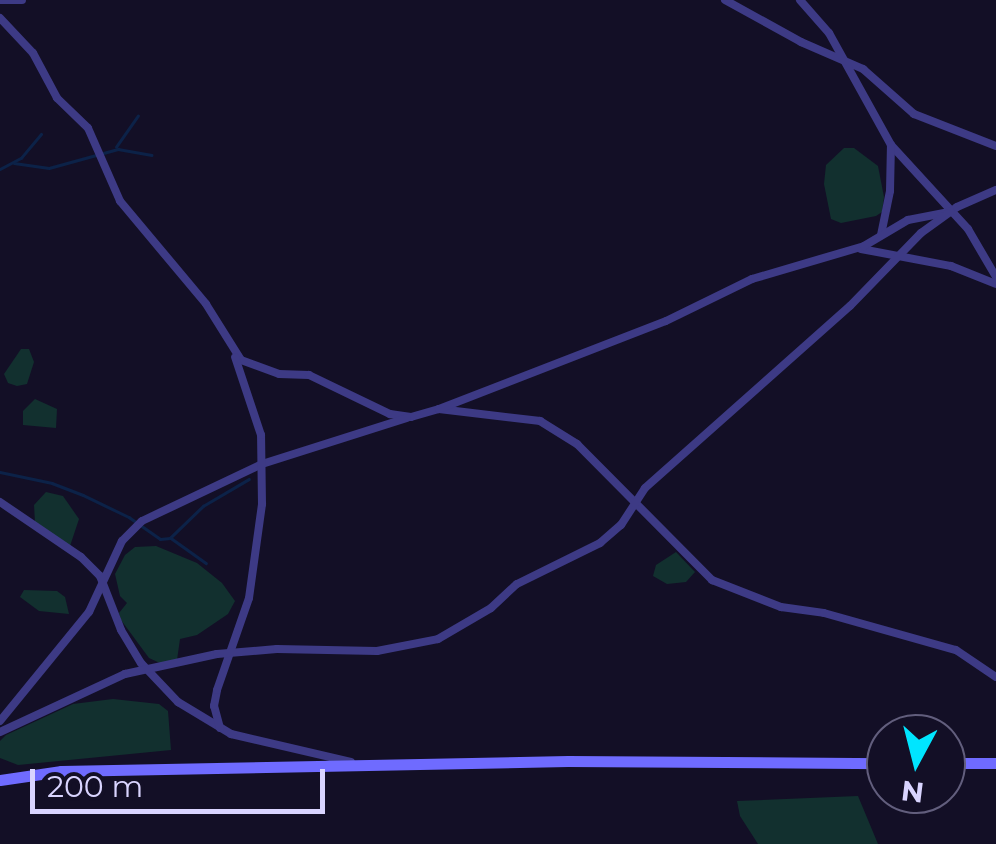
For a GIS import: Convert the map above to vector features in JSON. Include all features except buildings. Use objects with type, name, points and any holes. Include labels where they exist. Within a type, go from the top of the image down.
[{"type":"street","points":[[0,0],[22,0]]},
{"type":"street","points":[[725,0],[801,42],[844,58],[914,114],[996,146]]},
{"type":"street","points":[[800,0],[844,58],[864,104],[891,146],[952,211],[996,280]]},
{"type":"street","points":[[0,18],[33,52],[57,98],[88,128],[120,201],[206,304],[231,348],[262,435],[257,557],[249,598],[214,706],[220,728]]},
{"type":"street","points":[[881,235],[890,190],[891,146]]},
{"type":"street","points":[[0,732],[87,688],[146,669],[230,652],[377,651],[438,640],[491,608],[517,584],[600,543],[622,525],[646,488],[921,233],[952,211],[996,190]]},
{"type":"street","points":[[0,721],[89,612],[122,541],[142,521],[262,464],[439,409],[666,321],[752,280],[856,248],[908,220],[952,211]]},
{"type":"street","points":[[856,248],[996,280]]},
{"type":"street","points":[[231,348],[258,368],[310,375],[363,405],[411,417]]},
{"type":"street","points":[[439,409],[540,421],[578,444],[703,572],[726,587],[781,607],[824,613],[956,650],[996,677]]},
{"type":"street","points":[[0,502],[80,558],[103,582],[121,630],[146,669],[178,702],[220,728],[257,742],[367,765]]},
{"type":"street","points":[[0,780],[61,771],[367,765],[866,763]]},
{"type":"street","points":[[966,763],[996,763]]},
{"type":"green space","points":[[844,148],[854,148],[878,166],[884,197],[882,212],[876,216],[841,223],[831,219],[824,184],[826,165]]},
{"type":"green space","points":[[21,349],[29,349],[34,362],[27,384],[17,386],[8,383],[4,374]]},
{"type":"green space","points":[[35,399],[57,409],[56,428],[23,425],[23,411]]},
{"type":"green space","points":[[46,492],[63,496],[79,519],[70,546],[35,522],[34,505]]},
{"type":"green space","points":[[156,546],[197,563],[222,583],[235,601],[228,614],[197,635],[180,639],[177,660],[162,664],[149,658],[121,620],[119,613],[127,603],[120,596],[115,574],[125,555],[135,547]]},
{"type":"green space","points":[[676,552],[695,572],[686,582],[667,584],[653,576],[656,565]]},
{"type":"green space","points":[[24,590],[57,591],[65,597],[69,614],[39,611],[20,597]]},
{"type":"green space","points":[[113,699],[159,704],[168,711],[171,750],[18,765],[0,758],[0,741],[6,735],[73,704]]},
{"type":"green space","points":[[858,796],[878,844],[758,844],[740,816],[737,801]]},
{"type":"waterway","points":[[116,147],[138,116]]},
{"type":"waterway","points":[[0,169],[21,158],[41,134]]},
{"type":"waterway","points":[[14,163],[49,168],[118,149],[151,155]]},
{"type":"waterway","points":[[0,472],[52,483],[83,495],[129,517],[160,539],[170,538],[203,506],[249,479]]},
{"type":"waterway","points":[[171,538],[206,563]]}]
